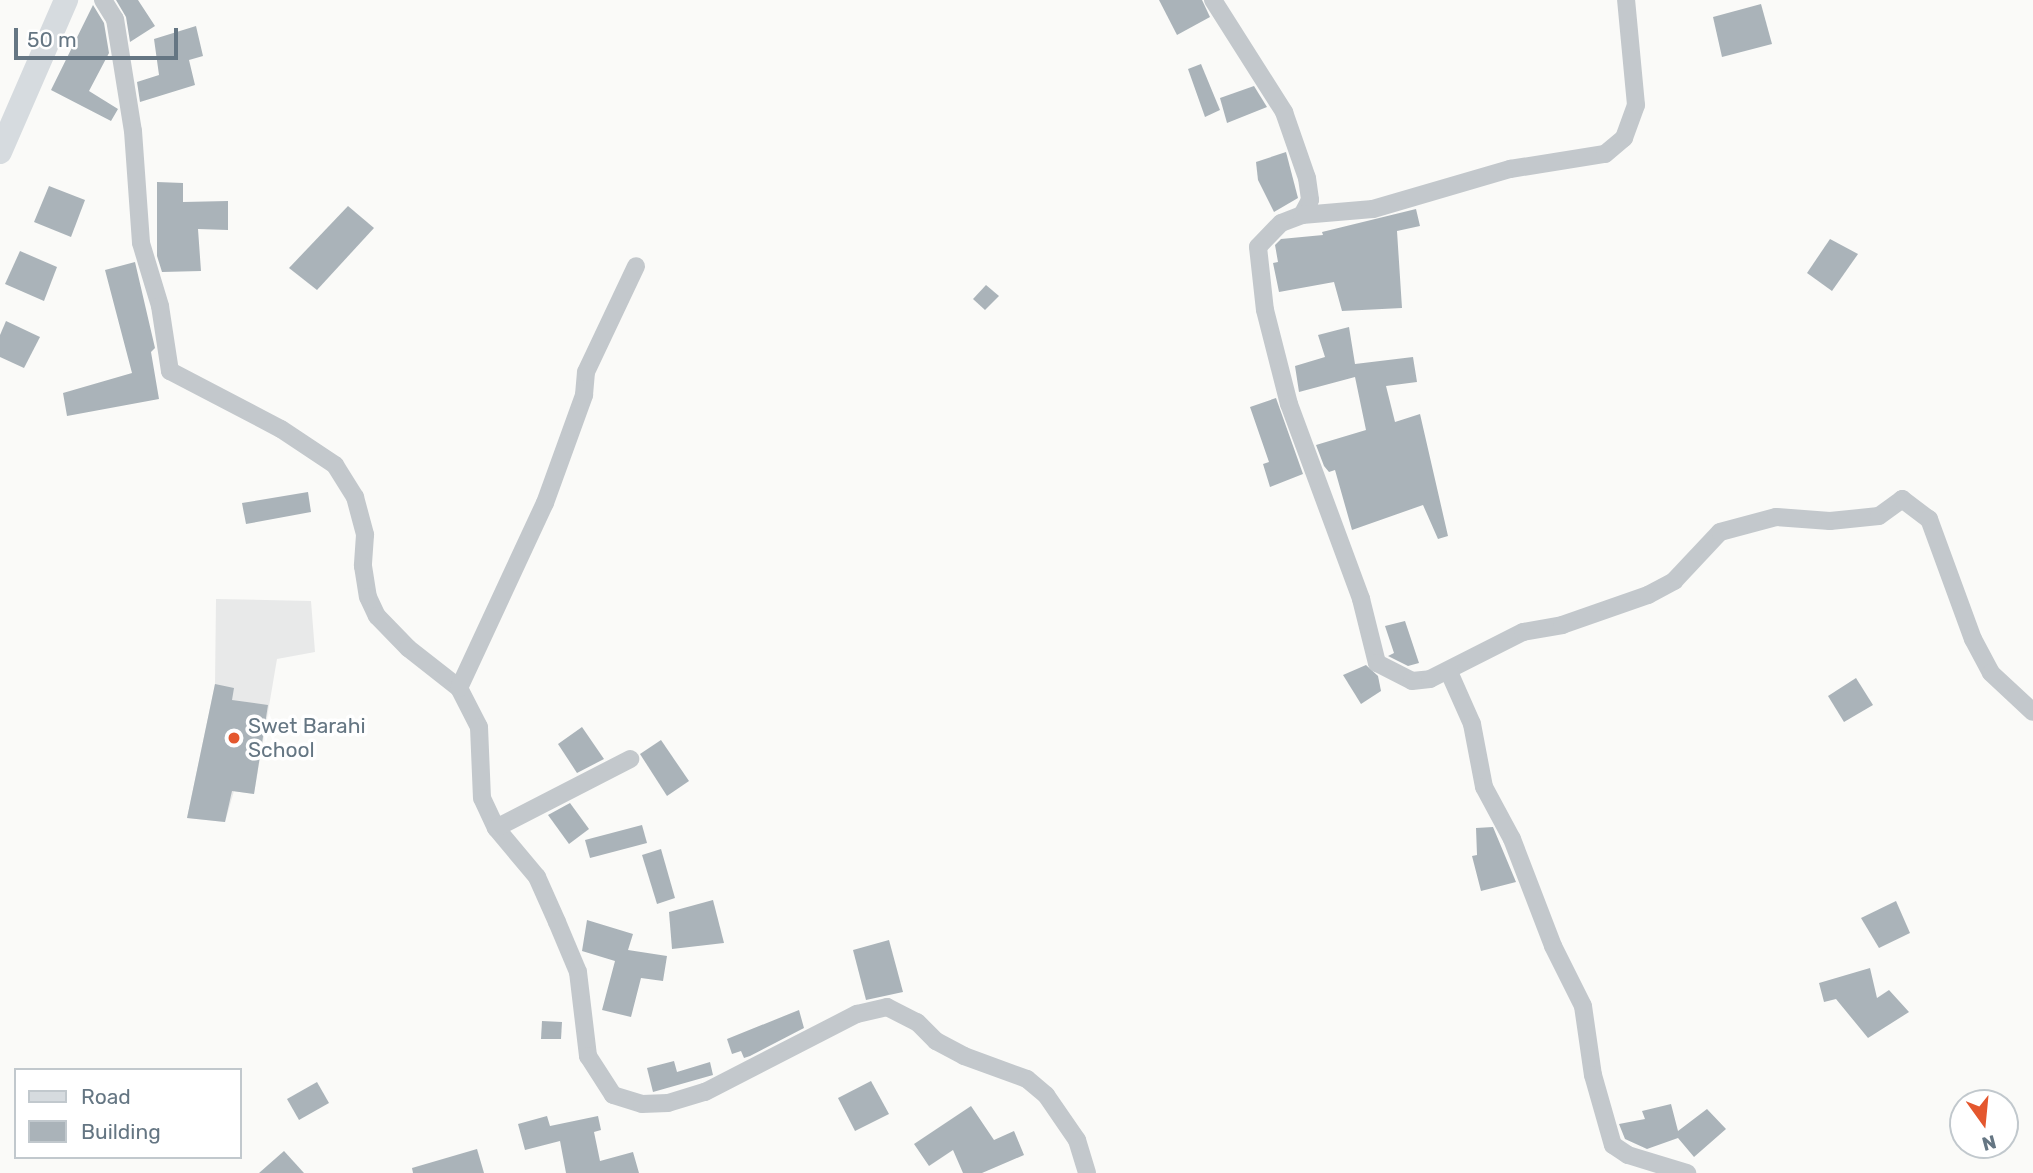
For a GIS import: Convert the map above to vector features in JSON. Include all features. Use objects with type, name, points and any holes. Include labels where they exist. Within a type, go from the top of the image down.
[{"type":"main road","points":[[0,152],[66,0]]},
{"type":"street","points":[[103,0],[115,19],[133,131],[141,243],[160,306],[170,371],[281,429],[335,465],[355,497],[365,535],[363,566],[377,616],[459,688],[479,727],[482,798],[496,828],[537,877],[578,972],[588,1056],[614,1095],[642,1104],[668,1103],[705,1092],[857,1014],[887,1007],[917,1022],[936,1041],[964,1056],[1027,1079],[1046,1095],[1077,1140],[1087,1173]]},
{"type":"street","points":[[1213,0],[1297,140],[1310,200],[1302,215]]},
{"type":"street","points":[[1626,0],[1636,105],[1616,146],[1605,154],[1510,169],[1373,209],[1302,215],[1281,223],[1258,247],[1265,310],[1289,404],[1362,599],[1377,663],[1412,681],[1449,672],[1523,632],[1562,625],[1648,595],[1674,581],[1720,532],[1776,517],[1830,521],[1879,516],[1902,499],[1929,519],[1973,639],[1991,673],[2033,712]]},
{"type":"street","points":[[459,688],[545,503],[584,395],[586,372],[636,266]]},
{"type":"street","points":[[1449,672],[1472,724],[1484,787],[1512,839],[1553,946],[1583,1006],[1593,1076],[1613,1145],[1628,1155],[1687,1173]]},
{"type":"street","points":[[496,828],[630,759]]},
{"type":"shaded area","name":"Swet Barahi School","points":[[216,599],[311,601],[315,652],[277,659],[254,794],[234,791],[225,822],[187,818],[215,684]]},
{"type":"building","points":[[116,0],[138,0],[155,26],[130,42],[126,17]]},
{"type":"building","points":[[1159,0],[1202,0],[1210,17],[1177,35]]},
{"type":"building","points":[[1761,4],[1772,44],[1722,57],[1713,17]]},
{"type":"building","points":[[93,5],[104,23],[109,53],[89,91],[118,109],[111,121],[51,90]]},
{"type":"building","points":[[196,26],[203,56],[189,60],[195,85],[140,102],[137,82],[159,75],[154,39]]},
{"type":"building","points":[[1201,64],[1220,110],[1205,117],[1188,69]]},
{"type":"building","points":[[1254,86],[1267,107],[1227,123],[1220,98]]},
{"type":"building","points":[[1286,152],[1298,198],[1274,212],[1258,180],[1256,162]]},
{"type":"building","points":[[157,182],[183,183],[183,202],[228,201],[228,230],[198,229],[201,271],[162,272],[157,256]]},
{"type":"building","points":[[49,186],[85,200],[71,237],[34,222]]},
{"type":"building","points":[[348,206],[374,228],[317,290],[289,268]]},
{"type":"building","points":[[1416,209],[1420,226],[1397,231],[1402,308],[1342,311],[1334,282],[1279,292],[1273,263],[1278,262],[1275,245],[1281,239],[1323,235],[1322,232]]},
{"type":"building","points":[[1830,239],[1858,254],[1832,291],[1807,273]]},
{"type":"building","points":[[20,251],[57,267],[44,301],[5,284]]},
{"type":"building","points":[[135,262],[155,348],[151,352],[159,399],[67,416],[63,393],[132,373],[105,270]]},
{"type":"building","points":[[986,285],[999,296],[985,310],[973,299]]},
{"type":"building","points":[[6,321],[40,337],[24,368],[0,357],[0,335]]},
{"type":"building","points":[[1349,327],[1355,364],[1413,357],[1417,382],[1386,386],[1395,422],[1420,414],[1448,536],[1438,539],[1423,505],[1352,530],[1335,470],[1329,472],[1324,466],[1316,445],[1366,430],[1355,377],[1299,392],[1295,366],[1325,357],[1318,335]]},
{"type":"building","points":[[1276,398],[1303,474],[1270,487],[1263,464],[1269,462],[1250,407]]},
{"type":"building","points":[[308,492],[311,512],[246,524],[242,503]]},
{"type":"building","points":[[1405,621],[1419,663],[1408,666],[1388,656],[1394,653],[1385,626]]},
{"type":"building","points":[[1366,665],[1378,676],[1381,691],[1361,704],[1343,675]]},
{"type":"building","points":[[1856,678],[1873,705],[1844,722],[1828,696]]},
{"type":"building","points":[[215,684],[234,688],[232,700],[268,705],[254,794],[232,791],[225,822],[187,818]]},
{"type":"building","points":[[582,727],[604,759],[577,773],[558,744]]},
{"type":"building","points":[[661,740],[689,781],[667,796],[640,754]]},
{"type":"building","points":[[570,803],[589,829],[569,844],[548,815]]},
{"type":"building","points":[[642,825],[647,843],[590,858],[585,840]]},
{"type":"building","points":[[1493,827],[1516,882],[1481,891],[1472,856],[1477,855],[1476,828]]},
{"type":"building","points":[[661,849],[675,898],[657,904],[642,855]]},
{"type":"building","points":[[713,900],[724,943],[672,949],[669,912]]},
{"type":"building","points":[[1896,901],[1910,933],[1879,948],[1861,918]]},
{"type":"building","points":[[587,920],[633,934],[628,950],[667,956],[663,981],[641,978],[631,1017],[602,1010],[615,961],[582,951]]},
{"type":"building","points":[[889,940],[903,992],[866,1000],[853,950]]},
{"type":"building","points":[[1870,968],[1877,998],[1889,990],[1909,1012],[1868,1038],[1836,999],[1824,1002],[1819,983]]},
{"type":"building","points":[[799,1010],[804,1028],[750,1056],[744,1058],[741,1051],[732,1054],[727,1039]]},
{"type":"building","points":[[542,1021],[562,1022],[561,1039],[541,1039]]},
{"type":"building","points":[[674,1061],[677,1072],[710,1062],[713,1075],[653,1092],[647,1068]]},
{"type":"building","points":[[871,1081],[889,1114],[855,1131],[838,1098]]},
{"type":"building","points":[[317,1082],[329,1103],[299,1120],[287,1099]]},
{"type":"building","points":[[1671,1104],[1678,1131],[1707,1109],[1726,1129],[1694,1157],[1678,1138],[1647,1149],[1625,1139],[1619,1124],[1645,1119],[1642,1111]]},
{"type":"building","points":[[971,1106],[994,1140],[1014,1131],[1024,1155],[982,1173],[963,1173],[953,1150],[929,1166],[914,1144]]},
{"type":"building","points":[[547,1116],[550,1126],[598,1116],[601,1130],[594,1132],[600,1161],[633,1152],[639,1173],[566,1173],[560,1141],[525,1150],[518,1124]]},
{"type":"building","points":[[477,1149],[484,1173],[413,1173],[412,1168]]},
{"type":"building","points":[[284,1151],[304,1173],[259,1173]]},
{"type":"place","name":"Swet Barahi School","points":[[234,738]]}]
